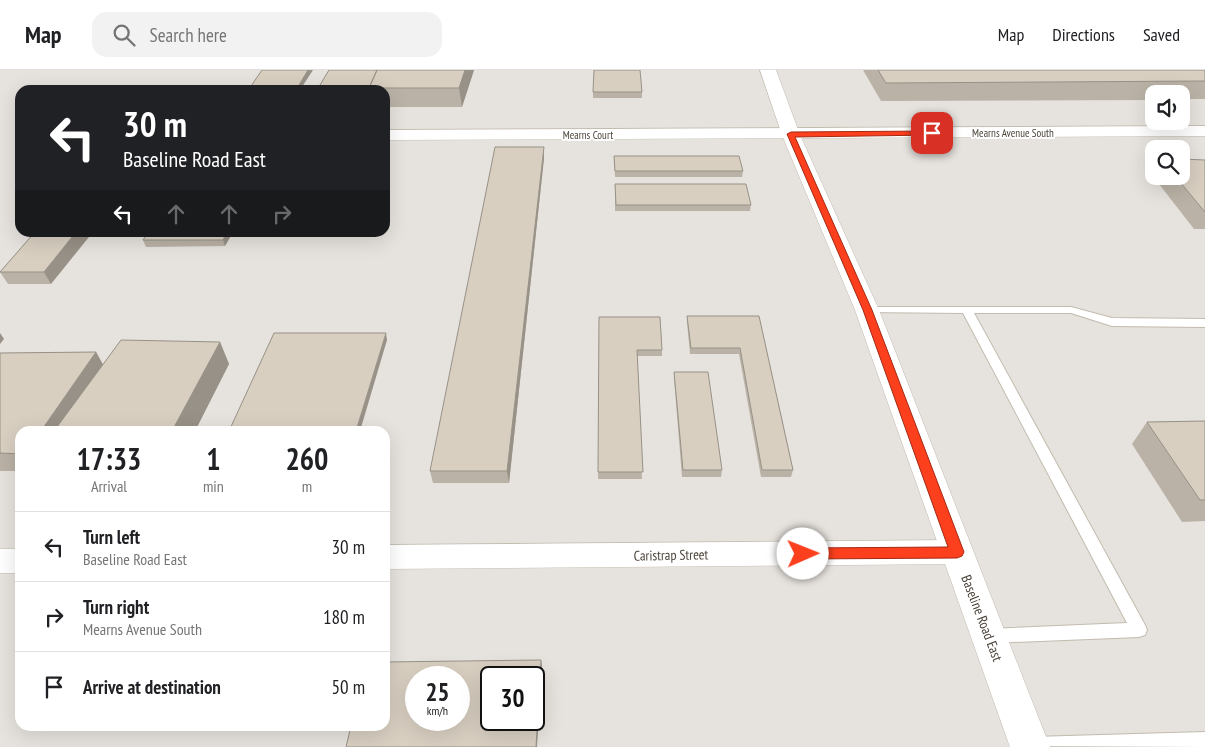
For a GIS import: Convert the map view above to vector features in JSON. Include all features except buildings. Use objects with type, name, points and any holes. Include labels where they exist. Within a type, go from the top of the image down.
[{"type":"street","name":"Baseline Road East","points":[[768,70],[791,134],[868,310],[1030,747]]},
{"type":"street","name":"Mearns Avenue South","points":[[791,134],[1205,131]]},
{"type":"street","name":"Mearns Court","points":[[390,135],[791,134]]},
{"type":"street","name":"Caristrap Street","points":[[390,557],[957,552]]},
{"type":"street","points":[[0,561],[15,561]]},
{"type":"lane","points":[[868,310],[1070,310],[1112,322],[1205,323]]},
{"type":"lane","points":[[967,310],[1139,630],[989,636]]},
{"type":"lane","points":[[1030,747],[1205,741]]},
{"type":"shaded area","points":[[0,70],[1205,70],[1205,747],[0,747]]},
{"type":"route","points":[[803,554],[957,552],[868,310],[791,134],[932,133]]}]
